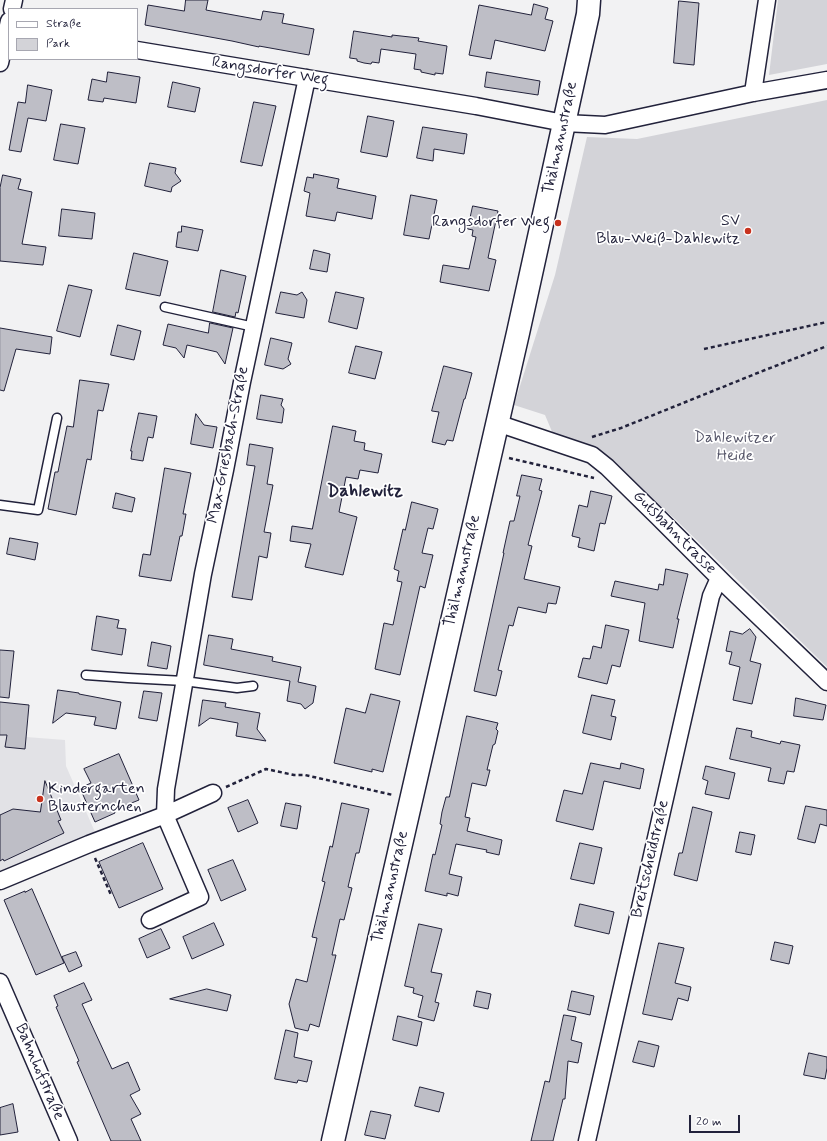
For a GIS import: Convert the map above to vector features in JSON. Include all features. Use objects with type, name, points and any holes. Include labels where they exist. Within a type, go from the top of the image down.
[{"type":"main road","name":"Thälmannstraße","points":[[333,1141],[518,333],[588,14],[589,0]]},
{"type":"street","points":[[753,93],[767,0]]},
{"type":"street","points":[[0,63],[6,26]]},
{"type":"street","name":"Rangsdorfer Weg","points":[[138,50],[476,106],[564,123],[605,125],[753,93],[827,80]]},
{"type":"street","name":"Max-Griesbach-Straße","points":[[166,815],[166,788],[203,574],[242,382],[307,78]]},
{"type":"street","name":"Gutsbahntrasse","points":[[497,423],[592,455],[607,467],[827,682]]},
{"type":"street","name":"Breitscheidstraße","points":[[586,1141],[711,596],[720,578]]},
{"type":"street","points":[[0,881],[89,844],[166,815],[213,793]]},
{"type":"street","points":[[150,920],[200,897],[166,815]]},
{"type":"street","name":"Bahnhofstraße","points":[[0,982],[69,1141]]},
{"type":"lane","points":[[165,306],[254,327]]},
{"type":"lane","points":[[0,505],[38,510],[57,418]]},
{"type":"lane","points":[[86,675],[184,682],[237,688],[254,686]]},
{"type":"path","points":[[704,349],[827,322]]},
{"type":"path","points":[[565,446],[621,428],[827,346]]},
{"type":"path","points":[[509,458],[599,479]]},
{"type":"path","points":[[213,793],[266,769],[294,775],[305,775],[411,799]]},
{"type":"path","points":[[89,844],[111,895]]},
{"type":"shaded area","name":"Kindergarten Blausternchen","points":[[0,735],[65,740],[66,766],[95,832],[0,874]]},
{"type":"green space","points":[[778,0],[827,0],[827,64],[769,75]]},
{"type":"green space","name":"Dahlewitzer Heide","points":[[827,100],[827,667],[675,519],[598,453],[553,434],[545,415],[514,405],[555,275],[587,137],[637,139]]},
{"type":"building","points":[[186,0],[208,0],[206,10],[261,20],[263,11],[284,14],[282,23],[314,29],[309,55],[145,25],[148,5],[184,11]]},
{"type":"building","points":[[679,1],[699,3],[694,65],[674,63]]},
{"type":"building","points":[[534,4],[548,8],[545,19],[553,21],[545,51],[495,40],[491,59],[469,55],[479,5],[531,15]]},
{"type":"building","points":[[354,31],[392,37],[392,35],[419,38],[418,41],[447,46],[443,74],[435,73],[435,75],[414,69],[416,54],[381,49],[379,63],[372,62],[371,64],[350,58]]},
{"type":"building","points":[[108,72],[140,77],[136,103],[104,98],[103,102],[88,100],[92,79],[106,82]]},
{"type":"building","points":[[487,72],[540,81],[538,95],[485,87]]},
{"type":"building","points":[[173,82],[200,88],[195,112],[168,107]]},
{"type":"building","points":[[28,85],[52,90],[46,121],[28,118],[21,152],[9,150],[18,102],[25,103]]},
{"type":"building","points":[[254,102],[276,106],[262,166],[241,162]]},
{"type":"building","points":[[368,116],[394,121],[387,157],[361,152]]},
{"type":"building","points":[[61,124],[85,128],[78,164],[54,160]]},
{"type":"building","points":[[423,127],[467,134],[464,154],[434,149],[433,161],[417,158]]},
{"type":"building","points":[[150,163],[176,168],[175,173],[181,181],[172,187],[171,192],[145,186]]},
{"type":"building","points":[[314,174],[339,179],[337,188],[376,196],[372,219],[337,212],[335,221],[306,216],[310,193],[304,191],[307,177],[313,178]]},
{"type":"building","points":[[3,175],[21,179],[18,189],[32,192],[22,244],[46,247],[43,265],[0,261],[0,188]]},
{"type":"building","points":[[411,195],[437,200],[429,239],[404,235]]},
{"type":"building","points":[[473,206],[498,211],[488,258],[496,260],[489,291],[440,282],[443,265],[469,269],[476,237],[472,236],[473,230],[468,229]]},
{"type":"building","points":[[62,209],[95,213],[92,239],[59,236]]},
{"type":"building","points":[[182,226],[203,230],[198,251],[176,247],[178,232],[181,232]]},
{"type":"building","points":[[314,250],[330,254],[327,272],[310,269]]},
{"type":"building","points":[[134,253],[168,261],[160,296],[126,289]]},
{"type":"building","points":[[221,270],[246,276],[238,313],[236,312],[235,317],[213,312]]},
{"type":"building","points":[[69,285],[92,290],[80,337],[57,331]]},
{"type":"building","points":[[281,292],[297,295],[302,292],[307,300],[304,318],[276,313]]},
{"type":"building","points":[[336,292],[364,298],[357,329],[329,322]]},
{"type":"building","points":[[210,323],[233,328],[225,364],[217,352],[187,345],[184,358],[176,348],[163,345],[168,324],[208,333]]},
{"type":"building","points":[[118,325],[141,331],[134,360],[111,355]]},
{"type":"building","points":[[0,328],[52,337],[50,354],[16,349],[4,391],[0,390]]},
{"type":"building","points":[[271,338],[292,343],[288,359],[291,364],[283,369],[265,365]]},
{"type":"building","points":[[356,346],[382,352],[375,379],[349,373]]},
{"type":"building","points":[[444,366],[472,373],[453,441],[447,440],[445,445],[432,442],[439,412],[432,411]]},
{"type":"building","points":[[80,380],[109,384],[103,411],[98,410],[91,460],[87,459],[76,515],[48,509],[55,472],[58,472],[67,426],[73,427]]},
{"type":"building","points":[[261,395],[283,399],[281,405],[284,409],[282,423],[257,419]]},
{"type":"building","points":[[139,413],[157,416],[153,438],[148,437],[143,461],[131,459],[131,451]]},
{"type":"building","points":[[196,414],[204,425],[217,427],[213,448],[191,444]]},
{"type":"building","points":[[333,426],[356,431],[354,441],[365,443],[364,450],[382,454],[378,473],[360,470],[358,479],[346,477],[339,512],[357,517],[343,575],[305,567],[311,544],[290,541],[292,526],[312,529]]},
{"type":"building","points":[[250,444],[273,448],[267,484],[273,485],[264,532],[271,533],[267,558],[259,556],[252,600],[232,597],[255,466],[247,465]]},
{"type":"building","points":[[165,468],[191,473],[183,514],[186,514],[182,536],[180,536],[171,581],[139,576],[143,554],[150,555]]},
{"type":"building","points":[[522,475],[542,479],[539,490],[542,491],[528,545],[532,546],[524,579],[560,587],[556,604],[548,603],[546,613],[518,607],[513,626],[509,625],[498,670],[502,671],[496,696],[474,691],[510,521],[514,521],[520,496],[517,496]]},
{"type":"building","points":[[591,491],[612,496],[605,524],[600,523],[594,551],[578,547],[580,538],[572,536],[579,505],[587,507]]},
{"type":"building","points":[[116,493],[135,498],[132,512],[113,508]]},
{"type":"building","points":[[412,502],[438,509],[433,529],[428,528],[422,553],[433,555],[425,588],[420,586],[400,675],[375,669],[384,623],[393,625],[402,582],[397,581],[399,571],[394,569],[403,529],[405,530]]},
{"type":"building","points":[[10,538],[38,543],[35,560],[7,554]]},
{"type":"building","points":[[666,569],[688,574],[677,619],[679,619],[673,648],[639,641],[645,603],[611,596],[615,581],[658,590],[659,584],[663,585]]},
{"type":"building","points":[[97,616],[119,620],[117,628],[126,629],[122,655],[92,650]]},
{"type":"building","points":[[606,625],[629,630],[620,667],[612,665],[607,684],[578,677],[583,658],[590,659],[593,646],[601,648]]},
{"type":"building","points":[[750,629],[756,637],[750,661],[761,664],[752,704],[733,700],[740,667],[729,664],[732,652],[726,651],[730,631],[742,634]]},
{"type":"building","points":[[209,635],[233,639],[231,649],[273,657],[272,661],[301,667],[298,682],[316,686],[313,703],[305,709],[301,704],[287,701],[290,681],[204,665]]},
{"type":"building","points":[[152,642],[171,646],[167,669],[148,666]]},
{"type":"building","points":[[0,650],[14,651],[9,698],[0,697]]},
{"type":"building","points":[[58,690],[121,702],[116,729],[94,725],[96,717],[66,713],[53,723]]},
{"type":"building","points":[[144,691],[162,693],[157,721],[139,718]]},
{"type":"building","points":[[371,694],[400,701],[383,772],[372,769],[372,772],[334,763],[346,708],[365,713]]},
{"type":"building","points":[[592,695],[615,700],[611,716],[616,717],[611,740],[583,733]]},
{"type":"building","points":[[796,698],[826,705],[823,720],[794,716]]},
{"type":"building","points":[[203,700],[226,703],[225,707],[260,713],[257,729],[266,741],[236,736],[238,723],[210,718],[199,726]]},
{"type":"building","points":[[0,702],[29,705],[25,749],[5,747],[7,735],[0,735]]},
{"type":"building","points":[[467,716],[498,723],[496,729],[498,731],[487,770],[490,770],[486,786],[472,783],[465,817],[470,818],[467,831],[502,840],[499,855],[486,852],[487,850],[456,844],[449,874],[462,877],[458,896],[447,893],[447,896],[425,891],[433,854],[435,855],[442,825],[440,824],[442,812],[446,797],[449,797]]},
{"type":"building","points":[[737,728],[752,731],[751,737],[780,744],[781,741],[800,745],[794,772],[787,771],[784,784],[768,781],[771,768],[730,759]]},
{"type":"building","points":[[119,754],[139,800],[114,810],[115,813],[95,822],[80,788],[91,783],[84,769]]},
{"type":"building","points":[[591,763],[620,769],[621,763],[644,769],[640,789],[604,781],[593,830],[556,821],[564,790],[582,794]]},
{"type":"building","points":[[706,766],[735,773],[729,799],[705,794],[708,781],[703,779]]},
{"type":"building","points":[[45,781],[61,820],[58,821],[64,833],[4,861],[3,859],[0,861],[0,815],[13,809],[40,812]]},
{"type":"building","points":[[248,800],[258,823],[238,832],[228,808]]},
{"type":"building","points":[[286,803],[301,806],[297,829],[281,826]]},
{"type":"building","points":[[342,803],[369,809],[359,853],[356,853],[348,887],[352,888],[344,920],[340,919],[332,955],[336,955],[319,1027],[310,1024],[308,1031],[295,1028],[289,1004],[296,979],[307,982],[317,938],[312,937],[325,882],[322,881],[330,846],[332,847]]},
{"type":"building","points":[[806,806],[827,810],[827,826],[820,824],[815,843],[798,839]]},
{"type":"building","points":[[693,807],[712,812],[697,881],[674,875],[679,853],[682,853]]},
{"type":"building","points":[[740,832],[755,835],[751,855],[736,852]]},
{"type":"building","points":[[143,843],[163,889],[119,908],[99,862]]},
{"type":"building","points":[[580,843],[602,848],[594,884],[571,879]]},
{"type":"building","points":[[233,860],[246,890],[221,901],[208,870]]},
{"type":"building","points":[[32,889],[64,963],[36,975],[4,900]]},
{"type":"building","points":[[580,904],[614,912],[609,934],[575,926]]},
{"type":"building","points":[[214,923],[224,945],[192,959],[183,937]]},
{"type":"building","points":[[419,924],[442,929],[431,972],[442,974],[435,1002],[439,1003],[434,1021],[418,1017],[423,996],[413,993],[414,988],[405,986]]},
{"type":"building","points":[[161,929],[170,948],[147,958],[139,939]]},
{"type":"building","points":[[775,942],[793,946],[789,964],[771,960]]},
{"type":"building","points":[[659,943],[684,948],[675,983],[691,987],[688,1001],[678,998],[672,1020],[643,1014]]},
{"type":"building","points":[[76,952],[82,966],[69,972],[62,957]]},
{"type":"building","points":[[84,983],[92,1000],[82,1004],[112,1069],[128,1062],[140,1090],[130,1095],[141,1114],[131,1119],[141,1141],[111,1141],[77,1062],[79,1061],[56,1007],[58,1006],[54,996]]},
{"type":"building","points":[[207,989],[231,995],[227,1011],[170,999]]},
{"type":"building","points":[[477,991],[491,994],[488,1009],[474,1006]]},
{"type":"building","points":[[572,991],[594,996],[590,1015],[568,1010]]},
{"type":"building","points":[[564,1015],[576,1017],[571,1040],[582,1043],[578,1063],[568,1061],[565,1099],[563,1099],[553,1141],[531,1141],[545,1081],[549,1082]]},
{"type":"building","points":[[398,1016],[422,1022],[417,1046],[393,1040]]},
{"type":"building","points":[[286,1030],[298,1033],[294,1057],[312,1061],[307,1082],[298,1080],[297,1083],[275,1079]]},
{"type":"building","points":[[639,1041],[659,1046],[654,1067],[633,1062]]},
{"type":"building","points":[[809,1053],[827,1057],[825,1079],[804,1075]]},
{"type":"building","points":[[420,1087],[444,1093],[439,1112],[415,1106]]},
{"type":"building","points":[[13,1104],[18,1132],[0,1135],[0,1108]]},
{"type":"building","points":[[371,1111],[391,1115],[385,1139],[365,1135]]},
{"type":"place","name":"Rangsdorfer Weg","points":[[558,223]]},
{"type":"place","name":"SV Blau-Weiß-Dahlewitz","points":[[748,231]]},
{"type":"place","name":"Kindergarten Blausternchen","points":[[40,799]]},
{"type":"district","name":"Dahlewitz","points":[[365,492]]}]
